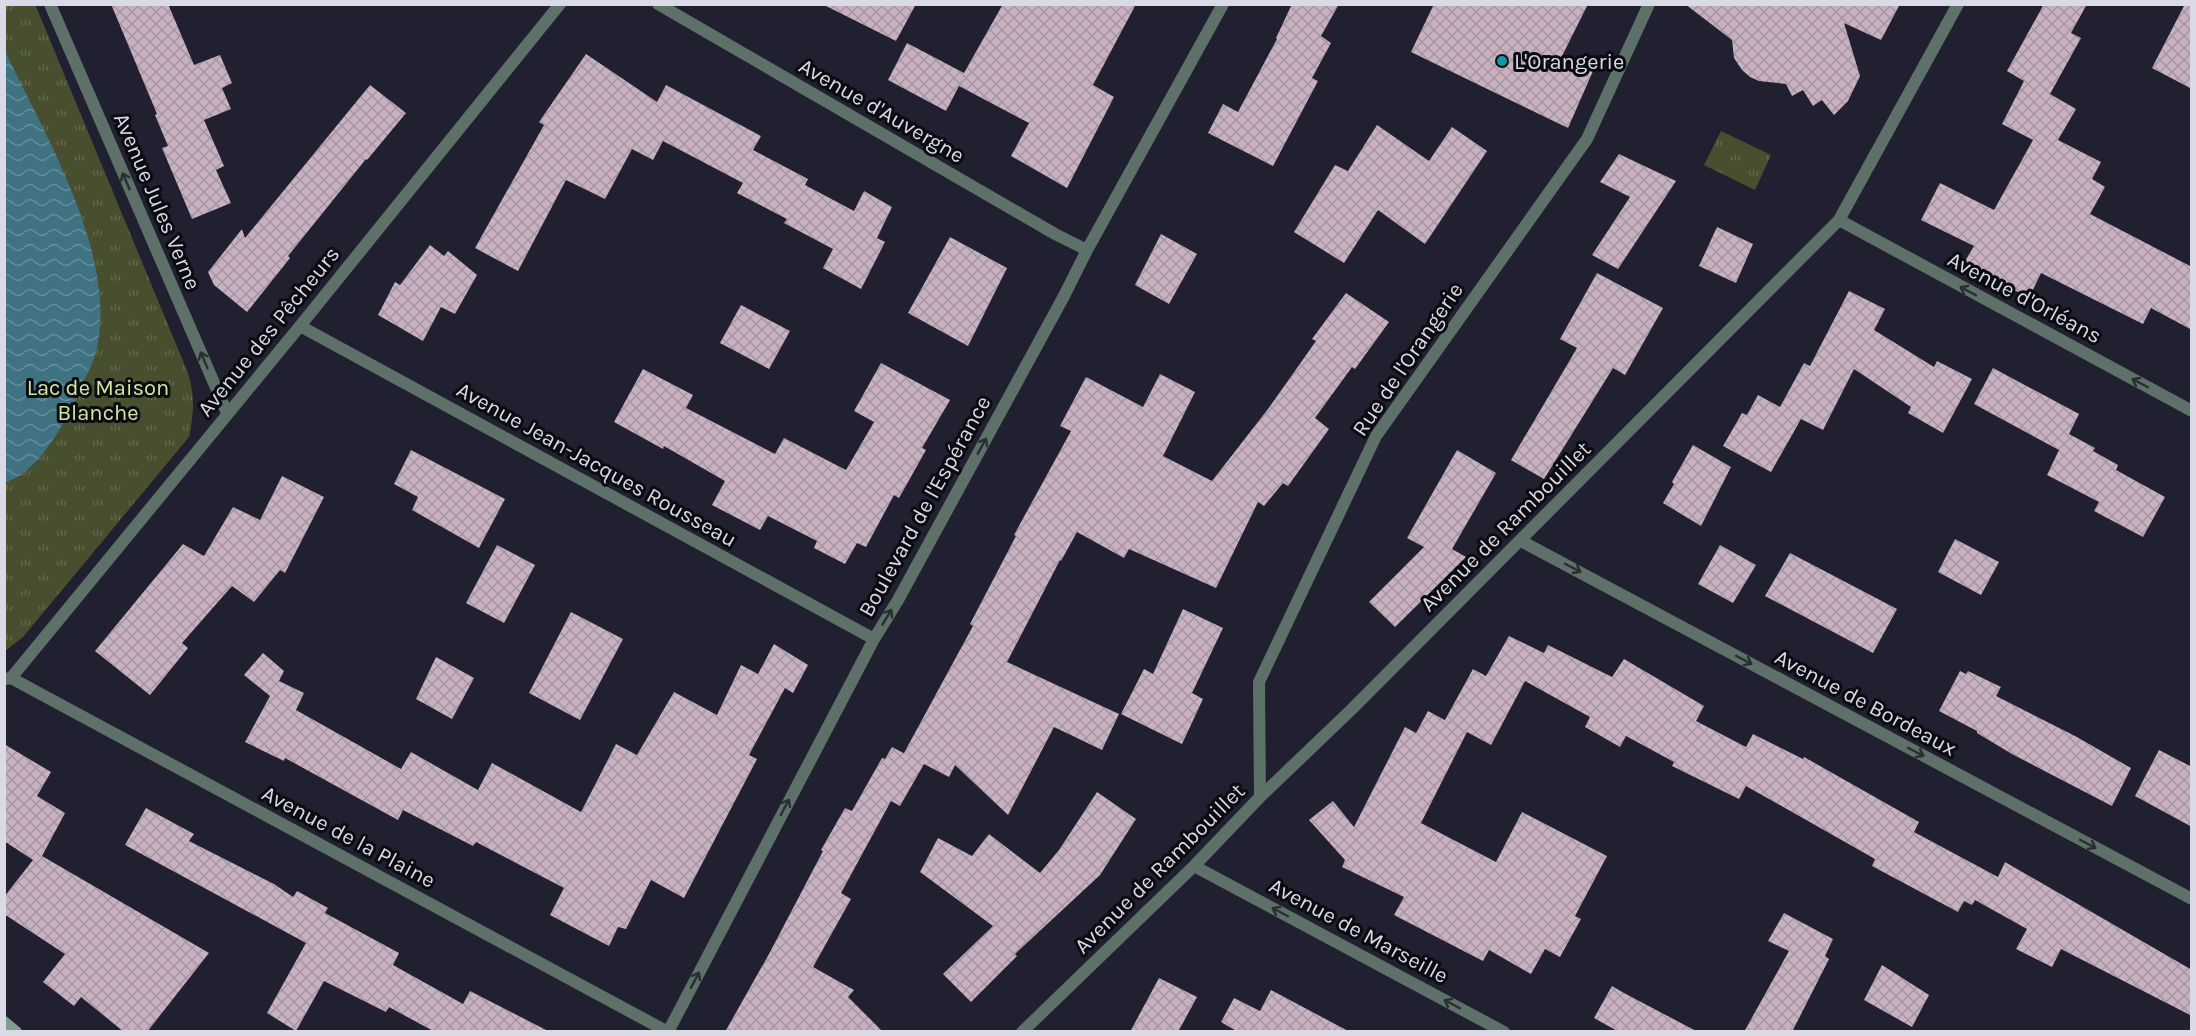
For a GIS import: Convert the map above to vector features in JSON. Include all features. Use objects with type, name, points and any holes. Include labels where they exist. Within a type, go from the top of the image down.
[{"type":"main road","points":[[4,1022],[16,1032]]},
{"type":"street","name":"Avenue Jules Verne","points":[[50,4],[227,413]]},
{"type":"street","name":"Avenue des Pêcheurs","points":[[8,678],[300,326],[560,4]]},
{"type":"street","name":"Avenue d'Auvergne","points":[[658,4],[1055,234],[1087,250]]},
{"type":"street","name":"Boulevard de l'Espérance","points":[[668,1032],[874,639],[1223,4]]},
{"type":"street","name":"Rue de l'Orangerie","points":[[1260,797],[1258,682],[1376,436],[1587,139],[1649,4]]},
{"type":"street","name":"Avenue de Rambouillet","points":[[1022,1032],[1352,709],[1839,220],[1958,4]]},
{"type":"street","name":"Avenue d'Orléans","points":[[1839,220],[2192,411]]},
{"type":"street","name":"Avenue Jean-Jacques Rousseau","points":[[300,326],[874,639]]},
{"type":"street","name":"Avenue de Bordeaux","points":[[1521,541],[2192,899]]},
{"type":"street","name":"Avenue de la Plaine","points":[[8,678],[668,1032]]},
{"type":"street","name":"Avenue de Marseille","points":[[1194,866],[1504,1032]]},
{"type":"green space","name":"Lac de Maison Blanche","points":[[35,4],[188,373],[193,397],[193,412],[189,437],[23,637],[5,651],[4,5]]},
{"type":"green space","points":[[1721,131],[1771,155],[1755,190],[1704,165]]},
{"type":"water","name":"Lac de Maison Blanche","points":[[4,49],[73,194],[97,273],[100,311],[96,354],[68,414],[55,436],[32,466],[5,483]]},
{"type":"building","points":[[111,4],[168,4],[194,65],[220,55],[232,83],[222,88],[231,109],[204,120],[224,166],[216,170],[231,203],[192,219],[162,148],[168,146],[155,115],[157,114]]},
{"type":"building","points":[[822,4],[916,4],[896,41]]},
{"type":"building","points":[[1003,4],[1136,4],[1093,85],[1114,97],[1067,188],[1011,156],[1029,123],[959,86],[946,111],[888,80],[907,43],[964,73]]},
{"type":"building","points":[[1292,4],[1339,4],[1321,36],[1331,43],[1312,78],[1318,81],[1273,166],[1208,133],[1223,104],[1238,112],[1277,39]]},
{"type":"building","name":"L'Orangerie","points":[[1434,4],[1588,4],[1562,56],[1593,71],[1568,128],[1411,52]]},
{"type":"building","points":[[1685,4],[1900,4],[1881,40],[1844,23],[1860,76],[1848,101],[1834,115],[1822,100],[1813,106],[1803,90],[1792,96],[1786,84],[1759,81],[1750,77],[1734,58],[1732,40]]},
{"type":"building","points":[[2044,4],[2087,4],[2071,33],[2081,38],[2050,94],[2076,109],[2058,140],[2101,162],[2092,179],[2105,187],[2090,214],[2192,267],[2192,330],[2151,308],[2143,324],[2041,273],[2029,298],[1964,263],[1974,246],[1921,220],[1940,183],[1994,210],[2033,140],[2002,124],[2024,81],[2007,71]]},
{"type":"building","points":[[2185,4],[2192,4],[2192,89],[2152,68]]},
{"type":"building","points":[[586,54],[657,102],[666,85],[761,136],[753,150],[808,179],[805,185],[854,211],[864,191],[892,207],[877,238],[885,242],[861,289],[823,268],[833,249],[784,223],[787,219],[737,193],[743,183],[663,141],[653,160],[632,149],[605,199],[566,180],[518,271],[475,248],[544,125],[539,122]]},
{"type":"building","points":[[370,85],[406,113],[288,256],[290,258],[247,312],[214,285],[208,272],[242,229],[245,238]]},
{"type":"building","points":[[1377,125],[1429,161],[1452,127],[1487,151],[1425,244],[1378,210],[1344,263],[1294,232],[1335,165],[1348,171]]},
{"type":"building","points":[[1619,154],[1676,181],[1618,269],[1592,255],[1630,197],[1600,182]]},
{"type":"building","points":[[1717,227],[1753,244],[1736,283],[1699,266]]},
{"type":"building","points":[[1161,234],[1197,254],[1169,304],[1135,285]]},
{"type":"building","points":[[950,237],[1007,268],[968,346],[908,313]]},
{"type":"building","points":[[430,245],[444,256],[448,251],[477,275],[455,314],[441,307],[423,341],[378,315],[395,282],[400,285]]},
{"type":"building","points":[[1597,273],[1663,308],[1625,375],[1613,368],[1544,479],[1511,460],[1577,348],[1560,339]]},
{"type":"building","points":[[1849,291],[1885,309],[1874,330],[1934,367],[1937,361],[1972,379],[1943,433],[1908,413],[1911,407],[1854,369],[1823,430],[1801,419],[1771,472],[1723,446],[1742,413],[1747,415],[1758,395],[1780,407],[1804,363],[1810,366]]},
{"type":"building","points":[[1346,293],[1389,322],[1355,369],[1352,367],[1315,418],[1329,429],[1288,486],[1283,483],[1264,506],[1258,502],[1216,588],[1129,549],[1124,558],[1077,532],[1060,560],[1007,662],[1119,714],[1102,750],[1054,727],[1008,815],[955,765],[949,777],[924,764],[900,806],[891,801],[841,893],[851,899],[813,967],[854,990],[848,997],[883,1032],[725,1032],[769,954],[823,851],[821,850],[845,808],[852,811],[882,758],[885,759],[892,747],[915,759],[904,753],[973,626],[970,624],[1016,536],[1014,535],[1071,431],[1060,426],[1086,377],[1143,407],[1160,374],[1195,392],[1163,456],[1212,481],[1268,409],[1316,341],[1312,339]]},
{"type":"building","points":[[741,305],[790,331],[769,369],[720,343]]},
{"type":"building","points":[[881,363],[950,400],[922,448],[926,450],[899,498],[894,495],[866,547],[857,543],[845,564],[814,548],[817,541],[768,516],[760,530],[712,505],[725,481],[664,446],[663,449],[614,422],[643,369],[693,395],[686,408],[775,454],[784,438],[846,470],[874,422],[854,411]]},
{"type":"building","points":[[1993,368],[2079,414],[2069,434],[2095,448],[2093,451],[2118,465],[2116,470],[2165,497],[2143,537],[2094,511],[2099,502],[2047,475],[2059,450],[1974,404]]},
{"type":"building","points":[[1693,445],[1731,467],[1701,526],[1663,503]]},
{"type":"building","points":[[411,450],[505,499],[479,548],[412,510],[418,497],[394,484]]},
{"type":"building","points":[[1457,450],[1496,473],[1452,549],[1466,557],[1395,627],[1369,602],[1424,547],[1407,538]]},
{"type":"building","points":[[282,476],[324,497],[285,573],[280,570],[254,602],[232,586],[182,643],[188,648],[150,695],[95,651],[183,544],[204,556],[233,507],[260,520]]},
{"type":"building","points":[[1955,539],[1999,562],[1981,595],[1938,572]]},
{"type":"building","points":[[497,545],[535,565],[504,623],[466,603]]},
{"type":"building","points":[[1720,545],[1756,565],[1733,603],[1698,584]]},
{"type":"building","points":[[1790,553],[1897,609],[1873,653],[1765,596]]},
{"type":"building","points":[[1183,609],[1223,628],[1192,693],[1203,699],[1182,744],[1121,714],[1144,669],[1153,674]]},
{"type":"building","points":[[571,612],[623,639],[580,720],[529,693]]},
{"type":"building","points":[[1509,636],[1544,653],[1548,645],[1612,677],[1624,659],[1704,706],[1696,721],[1746,747],[1753,734],[1803,759],[1804,757],[1919,822],[1914,832],[1998,877],[2005,862],[2192,970],[2192,1016],[2061,949],[2052,967],[2016,949],[2027,929],[1975,900],[1972,905],[1964,901],[1958,912],[1872,866],[1875,859],[1746,786],[1739,799],[1672,766],[1674,762],[1626,736],[1620,747],[1585,727],[1590,717],[1525,681],[1491,745],[1445,720],[1473,669],[1486,676]]},
{"type":"building","points":[[774,644],[808,665],[793,693],[785,688],[749,755],[757,759],[684,898],[651,880],[626,929],[618,927],[609,946],[550,915],[564,888],[476,842],[473,846],[403,810],[398,820],[285,758],[284,761],[245,742],[270,696],[244,675],[263,653],[284,671],[279,681],[304,693],[296,710],[401,769],[411,752],[478,790],[492,763],[581,812],[616,744],[637,755],[674,692],[717,715],[741,665],[758,674]]},
{"type":"building","points":[[436,657],[474,678],[452,719],[416,699]]},
{"type":"building","points":[[1960,671],[1966,674],[1968,671],[2001,687],[1996,696],[2075,736],[2131,768],[2112,806],[2012,754],[1977,731],[1939,711]]},
{"type":"building","points":[[1428,711],[1467,732],[1421,823],[1496,862],[1522,812],[1607,856],[1575,916],[1581,919],[1560,957],[1545,949],[1531,974],[1489,950],[1483,961],[1394,915],[1404,897],[1342,867],[1345,860],[1309,820],[1333,801],[1354,827],[1405,727],[1416,733]]},
{"type":"building","points":[[4,744],[51,772],[37,796],[65,813],[42,856],[209,953],[147,1032],[124,1032],[81,997],[74,1006],[43,982],[65,954],[4,914],[4,897],[33,860],[4,841]]},
{"type":"building","points":[[2159,750],[2192,767],[2192,827],[2135,796]]},
{"type":"building","points":[[1097,792],[1136,819],[1100,875],[1015,954],[1017,956],[971,1002],[943,974],[993,926],[920,872],[938,838],[972,856],[989,834],[1040,873],[1059,850]]},
{"type":"building","points":[[146,808],[194,834],[189,841],[274,884],[293,897],[297,891],[328,908],[325,913],[399,953],[393,965],[463,1004],[470,991],[550,1032],[435,1032],[389,1007],[386,1012],[324,981],[296,1031],[267,1013],[306,943],[125,845]]},
{"type":"building","points":[[1784,913],[1833,939],[1825,956],[1829,959],[1792,1032],[1744,1032],[1789,951],[1768,941]]},
{"type":"building","points":[[1882,965],[1929,995],[1912,1027],[1864,1000]]},
{"type":"building","points":[[1159,978],[1197,997],[1178,1032],[1130,1032]]},
{"type":"building","points":[[1612,986],[1698,1032],[1619,1032],[1594,1018]]},
{"type":"building","points":[[1271,990],[1350,1032],[1238,1032],[1221,1022],[1234,998],[1260,1011]]},
{"type":"place","name":"L'Orangerie","points":[[1502,61]]}]
